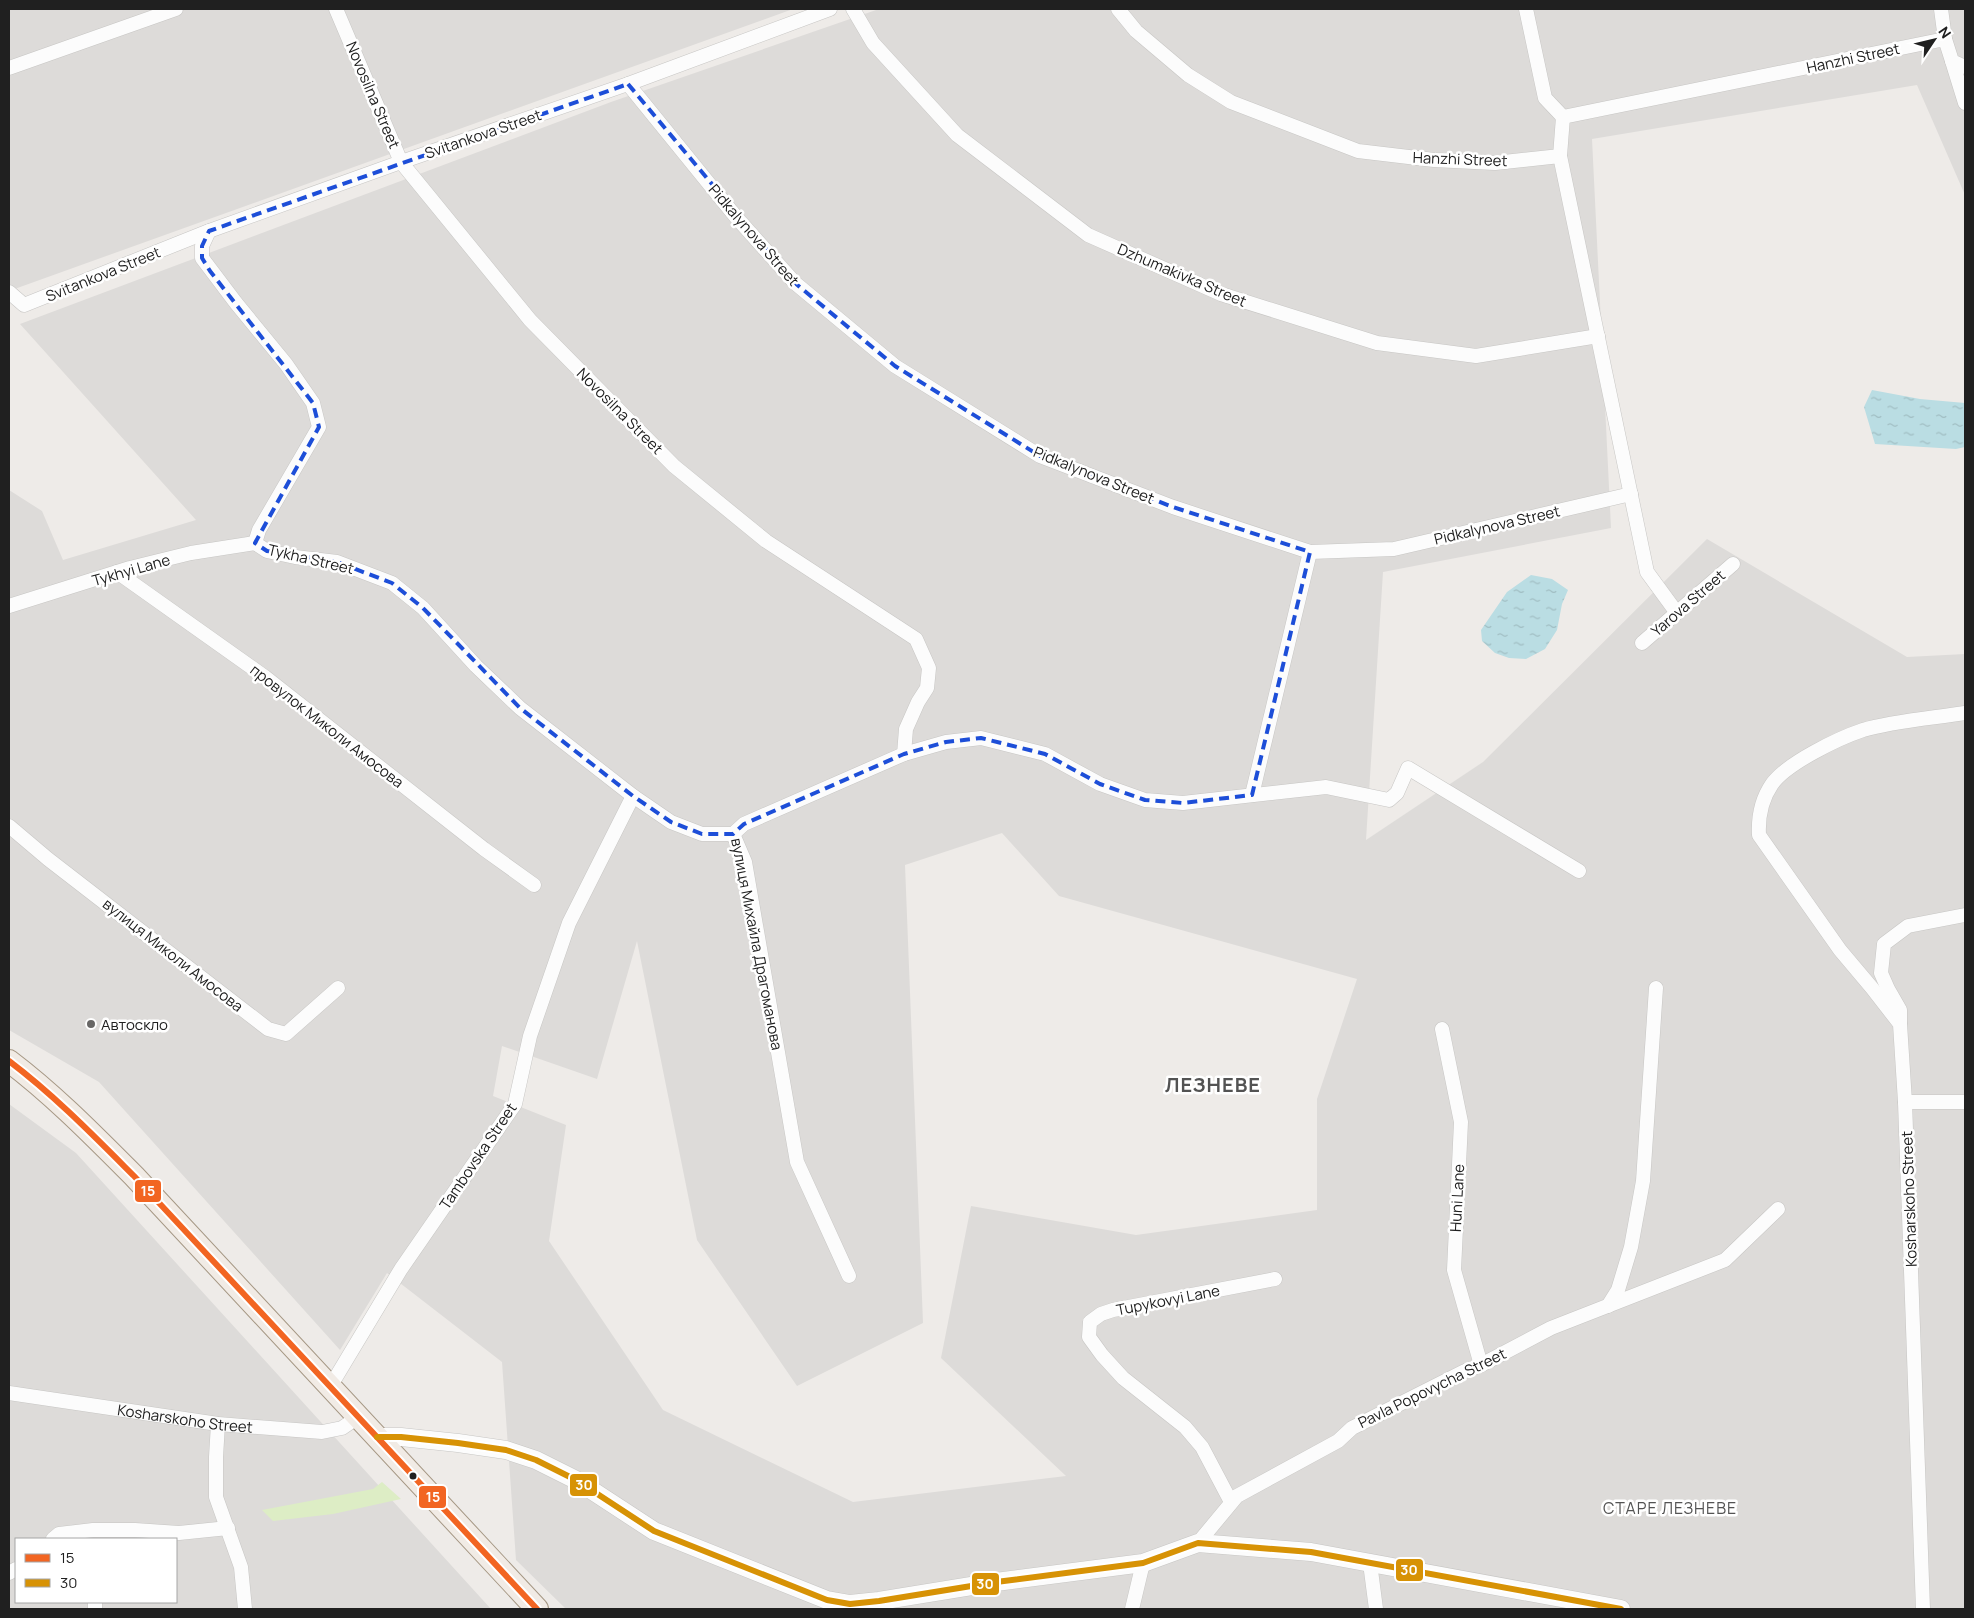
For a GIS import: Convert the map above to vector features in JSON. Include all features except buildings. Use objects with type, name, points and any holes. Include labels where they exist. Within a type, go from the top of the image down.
[{"type":"main road","points":[[9,1061],[40,1084],[121,1162],[537,1609]]},
{"type":"street","points":[[9,68],[176,9]]},
{"type":"street","name":"Novosilna Street","points":[[336,9],[401,162],[530,320],[674,466],[766,541],[916,639],[929,668],[927,688],[918,702],[906,729],[904,754]]},
{"type":"street","name":"Svitankova Street","points":[[9,292],[24,305],[209,231],[401,162],[628,84],[830,9]]},
{"type":"street","name":"Dzhumakivka Street","points":[[853,9],[873,43],[957,134],[1088,235],[1221,294],[1377,344],[1476,356],[1598,336]]},
{"type":"street","name":"Hanzhi Street","points":[[1118,9],[1136,31],[1188,75],[1231,102],[1358,151],[1434,160],[1496,163],[1560,156]]},
{"type":"street","points":[[1526,9],[1545,98],[1563,117],[1560,156],[1647,572],[1677,613]]},
{"type":"street","points":[[1941,9],[1945,39],[1965,103]]},
{"type":"street","name":"Hanzhi Street","points":[[1563,117],[1945,39]]},
{"type":"street","points":[[1952,61],[1965,67]]},
{"type":"street","name":"Pidkalynova Street","points":[[628,84],[736,216],[795,284],[895,366],[1040,456],[1173,508],[1310,552],[1394,549],[1631,494]]},
{"type":"street","name":"Tykha Street","points":[[209,231],[202,246],[202,258],[286,364],[314,403],[318,427],[259,530],[255,542],[267,551],[295,558],[336,562],[392,583],[423,608],[476,666],[520,708],[632,796],[671,822],[702,834],[733,834]]},
{"type":"street","name":"Tykhyi Lane","points":[[9,606],[118,572],[191,553],[255,542]]},
{"type":"street","points":[[1252,795],[1310,552]]},
{"type":"street","name":"Yarova Street","points":[[1642,643],[1733,564]]},
{"type":"street","name":"провулок Миколи Амосова","points":[[118,572],[265,677],[484,849],[534,885]]},
{"type":"street","points":[[1900,1024],[1840,950],[1759,835],[1758,818],[1762,804],[1773,783],[1793,766],[1820,748],[1864,730],[1965,713]]},
{"type":"street","name":"вулиця Михайла Драгоманова","points":[[849,1276],[797,1162],[745,862],[733,834],[744,824],[904,754],[946,742],[981,738],[1045,754],[1100,784],[1145,800],[1183,803],[1326,787],[1389,800],[1397,792],[1408,768],[1579,871]]},
{"type":"street","name":"Tambovska Street","points":[[330,1387],[401,1269],[515,1104],[530,1036],[569,923],[632,796]]},
{"type":"street","name":"вулиця Миколи Амосова","points":[[9,826],[48,859],[268,1029],[286,1034],[338,988]]},
{"type":"street","name":"Kosharskoho Street","points":[[1923,1609],[1900,1010],[1881,972],[1884,944],[1908,926],[1965,914]]},
{"type":"street","points":[[1608,1306],[1618,1290],[1626,1264],[1643,1181],[1656,988]]},
{"type":"street","name":"Huni Lane","points":[[1442,1030],[1461,1122],[1454,1270],[1481,1365]]},
{"type":"street","points":[[1905,1102],[1965,1102]]},
{"type":"street","name":"Pavla Popovycha Street","points":[[1198,1543],[1237,1496],[1338,1441],[1352,1428],[1465,1371],[1481,1365],[1551,1328],[1725,1260],[1778,1209]]},
{"type":"street","name":"Tupykovyi Lane","points":[[1231,1502],[1202,1447],[1185,1427],[1123,1378],[1102,1355],[1089,1336],[1090,1322],[1101,1314],[1113,1310],[1275,1279]]},
{"type":"street","name":"Kosharskoho Street","points":[[9,1393],[218,1424],[322,1432],[342,1428],[358,1417]]},
{"type":"street","points":[[218,1424],[216,1498],[241,1567],[245,1609]]},
{"type":"street","points":[[377,1437],[458,1443],[506,1450],[536,1460],[576,1480],[654,1532],[827,1600],[852,1607],[996,1582],[1143,1563],[1198,1543],[1311,1552],[1621,1609]]},
{"type":"street","points":[[54,1538],[58,1534],[68,1536],[93,1530],[180,1533],[228,1528]]},
{"type":"street","points":[[1132,1609],[1143,1563]]},
{"type":"street","points":[[1370,1563],[1376,1609]]},
{"type":"highlighted area","points":[[628,84],[795,283],[895,366],[1040,456],[1173,507],[1310,552],[1252,795],[1183,803],[1145,800],[1100,784],[1045,754],[981,738],[946,742],[904,754],[744,824],[733,834],[702,834],[671,822],[633,796],[520,708],[423,608],[392,583],[337,562],[267,551],[255,543],[319,427],[313,403],[210,271],[202,258],[202,246],[209,231]]},
{"type":"shaded area","points":[[9,9],[793,9],[9,291]]},
{"type":"shaded area","points":[[879,9],[1965,9],[1965,195],[1917,85],[1592,139],[1611,528],[1383,572],[1366,840],[1483,762],[1707,539],[1907,657],[1965,654],[1965,1609],[566,1609],[516,1560],[502,1362],[387,1273],[340,1350],[99,1082],[9,1030],[9,490],[42,511],[63,560],[196,520],[20,324],[611,102]],"holes":[[[1002,833],[1059,896],[1357,979],[1317,1099],[1317,1210],[1136,1235],[971,1206],[941,1358],[1066,1476],[853,1502],[663,1410],[549,1241],[566,1125],[493,1096],[502,1046],[597,1079],[637,941],[697,1240],[797,1386],[923,1323],[905,865]]]},
{"type":"shaded area","points":[[9,1104],[76,1153],[491,1609],[9,1609]]},
{"type":"green space","points":[[382,1482],[401,1499],[333,1514],[273,1521],[262,1510],[373,1489]]},
{"type":"water","points":[[1872,390],[1920,399],[1965,403],[1965,447],[1956,449],[1875,444],[1864,407]]},
{"type":"water","points":[[1531,575],[1552,579],[1568,590],[1562,604],[1557,630],[1545,649],[1526,659],[1509,658],[1495,653],[1482,641],[1481,630],[1507,592]]},
{"type":"transit line","name":"15","points":[[9,1061],[58,1102],[134,1176],[537,1609]]},
{"type":"transit line","name":"30","points":[[377,1437],[401,1437],[458,1443],[506,1450],[536,1460],[576,1480],[654,1531],[827,1600],[850,1604],[996,1582],[1143,1563],[1198,1543],[1311,1552],[1621,1609]]},
{"type":"place","name":"Автоскло","points":[[91,1024]]},
{"type":"district","name":"ЛЕЗНЕВЕ","points":[[1213,1084]]},
{"type":"district","name":"СТАРЕ ЛЕЗНЕВЕ","points":[[1670,1508]]}]
